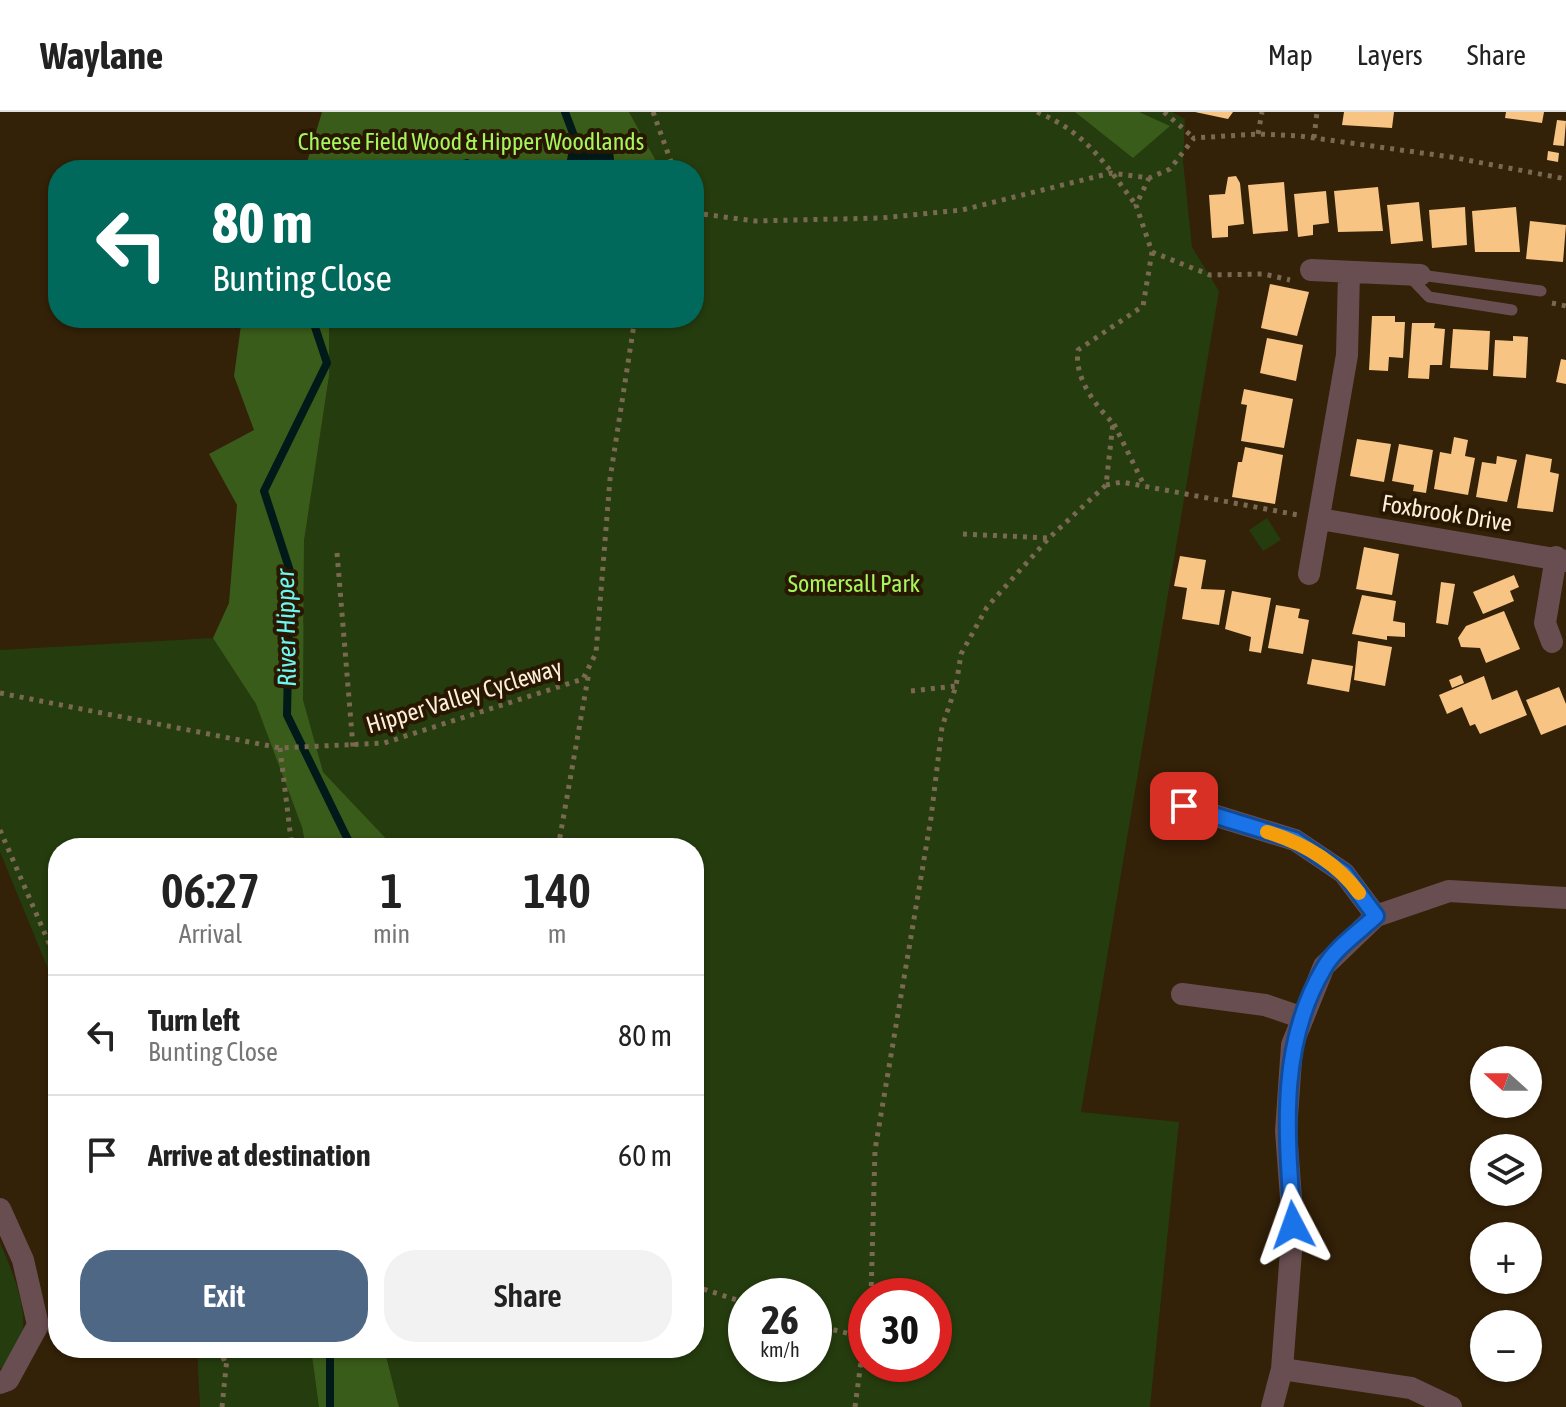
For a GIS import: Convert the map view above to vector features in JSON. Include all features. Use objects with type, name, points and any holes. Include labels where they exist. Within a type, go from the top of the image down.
[{"type":"street","points":[[1311,270],[1414,275]]},
{"type":"street","points":[[1309,574],[1347,355],[1349,273]]},
{"type":"street","name":"Foxbrook Drive","points":[[1320,519],[1561,559]]},
{"type":"street","points":[[1552,642],[1545,623],[1561,559]]},
{"type":"street","points":[[1184,806],[1295,840],[1344,873],[1376,916]]},
{"type":"street","points":[[1272,1407],[1282,1369],[1293,1225],[1287,1116],[1292,1045],[1324,966],[1376,916],[1449,891],[1566,898]]},
{"type":"street","points":[[1182,994],[1265,1005],[1303,1018]]},
{"type":"street","points":[[0,1209],[23,1260],[38,1325],[8,1380],[0,1383]]},
{"type":"street","points":[[1282,1369],[1411,1388],[1451,1407]]},
{"type":"lane","points":[[1414,275],[1541,291]]},
{"type":"lane","points":[[1414,275],[1429,297],[1512,310]]},
{"type":"path","points":[[653,112],[670,160]]},
{"type":"path","points":[[1037,112],[1079,135],[1096,150],[1136,205],[1152,252],[1143,306],[1078,350],[1076,366],[1094,403],[1113,423],[1144,485]]},
{"type":"path","points":[[1164,112],[1194,138],[1258,134],[1314,138],[1451,157],[1566,179]]},
{"type":"path","points":[[1258,134],[1262,112]]},
{"type":"path","points":[[1314,138],[1317,112]]},
{"type":"path","points":[[704,214],[755,221],[881,218],[962,210],[1111,173],[1149,178],[1170,169],[1194,138]]},
{"type":"path","points":[[1136,205],[1149,178]]},
{"type":"path","points":[[1152,252],[1210,275],[1264,274],[1298,281],[1311,270]]},
{"type":"path","name":"Hipper Valley Cycleway","points":[[0,693],[280,748],[326,749],[384,743],[583,679],[596,653],[610,479],[633,328]]},
{"type":"path","points":[[1106,485],[1113,423]]},
{"type":"path","points":[[871,1278],[875,1150],[927,846],[942,727],[956,686],[961,654],[987,607],[1049,538],[1106,485],[1122,482],[1144,485],[1320,519]]},
{"type":"path","points":[[963,534],[1049,538]]},
{"type":"path","points":[[337,553],[353,747]]},
{"type":"path","points":[[560,838],[590,670]]},
{"type":"path","points":[[911,691],[956,686]]},
{"type":"path","points":[[280,748],[291,838]]},
{"type":"path","points":[[0,830],[48,941]]},
{"type":"path","points":[[704,1289],[728,1297]]},
{"type":"path","points":[[223,1358],[226,1364]]},
{"type":"path","points":[[222,1407],[227,1358]]},
{"type":"path","points":[[855,1407],[858,1382]]},
{"type":"green space","name":"Cheese Field Wood & Hipper Woodlands","points":[[322,112],[629,112],[655,160],[308,160]]},
{"type":"green space","name":"Somersall Park","points":[[629,112],[1172,112],[1185,119],[1183,161],[1192,247],[1219,291],[1081,1112],[1179,1122],[1150,1407],[399,1407],[387,1358],[704,1358],[704,838],[386,838],[323,772],[302,827],[304,838],[48,838],[48,969],[0,852],[0,650],[213,638],[304,624],[304,541],[329,376],[329,328],[704,328],[704,160],[655,160]]},
{"type":"green space","points":[[1075,112],[1139,112],[1170,126],[1133,158]]},
{"type":"green space","points":[[241,328],[329,328],[329,376],[304,541],[303,700],[323,772],[386,838],[304,838],[256,704],[213,638],[229,603],[237,505],[209,454],[254,430],[234,376]]},
{"type":"green space","points":[[1267,518],[1281,540],[1263,551],[1249,530]]},
{"type":"green space","points":[[0,1242],[18,1291],[23,1325],[21,1342],[0,1369]]},
{"type":"green space","points":[[198,1358],[314,1358],[320,1407],[200,1407]]},
{"type":"green space","points":[[312,1358],[387,1358],[399,1407],[319,1407]]},
{"type":"water","points":[[572,131],[613,150],[614,160],[567,160]]},
{"type":"building","points":[[1195,112],[1233,112],[1228,119]]},
{"type":"building","points":[[1344,112],[1394,112],[1392,128],[1342,125]]},
{"type":"building","points":[[1506,112],[1544,112],[1542,123],[1505,118]]},
{"type":"building","points":[[1557,120],[1566,121],[1564,146],[1553,145]]},
{"type":"building","points":[[1548,151],[1559,153],[1558,162],[1547,160]]},
{"type":"building","points":[[1236,176],[1240,183],[1244,224],[1228,226],[1228,237],[1212,238],[1209,195],[1225,194],[1228,177]]},
{"type":"building","points":[[1284,182],[1288,231],[1253,234],[1248,185]]},
{"type":"building","points":[[1378,187],[1383,231],[1338,232],[1334,191]]},
{"type":"building","points":[[1326,191],[1329,223],[1313,225],[1313,235],[1298,237],[1294,194]]},
{"type":"building","points":[[1419,202],[1423,241],[1391,244],[1387,205]]},
{"type":"building","points":[[1465,207],[1467,245],[1432,248],[1429,210]]},
{"type":"building","points":[[1516,207],[1520,252],[1475,252],[1472,211]]},
{"type":"building","points":[[1530,221],[1566,225],[1563,262],[1526,259]]},
{"type":"building","points":[[1270,284],[1309,292],[1297,336],[1261,328]]},
{"type":"building","points":[[1372,316],[1395,316],[1395,322],[1405,322],[1403,358],[1389,357],[1388,371],[1369,370]]},
{"type":"building","points":[[1412,323],[1435,323],[1434,328],[1445,329],[1442,365],[1430,365],[1429,379],[1408,378]]},
{"type":"building","points":[[1453,329],[1490,331],[1488,370],[1450,368]]},
{"type":"building","points":[[1513,336],[1528,337],[1526,378],[1493,376],[1495,340],[1513,341]]},
{"type":"building","points":[[1267,338],[1303,345],[1296,381],[1260,373]]},
{"type":"building","points":[[1561,359],[1566,360],[1566,384],[1556,382]]},
{"type":"building","points":[[1244,389],[1293,399],[1284,448],[1241,441],[1247,405],[1241,404]]},
{"type":"building","points":[[1454,437],[1468,440],[1465,456],[1475,458],[1468,495],[1434,489],[1440,452],[1451,454]]},
{"type":"building","points":[[1357,439],[1391,444],[1384,482],[1350,476]]},
{"type":"building","points":[[1399,444],[1433,450],[1426,493],[1413,491],[1414,485],[1392,481]]},
{"type":"building","points":[[1245,447],[1283,455],[1275,504],[1232,497],[1238,462],[1242,462]]},
{"type":"building","points":[[1526,454],[1552,459],[1550,472],[1559,474],[1553,512],[1517,508]]},
{"type":"building","points":[[1497,456],[1517,460],[1507,502],[1476,497],[1482,462],[1496,464]]},
{"type":"building","points":[[1364,547],[1399,554],[1392,595],[1356,589]]},
{"type":"building","points":[[1180,556],[1206,560],[1201,589],[1225,590],[1219,625],[1182,619],[1187,588],[1174,586]]},
{"type":"building","points":[[1514,575],[1519,587],[1510,591],[1514,601],[1483,614],[1473,592]]},
{"type":"building","points":[[1441,582],[1455,584],[1448,625],[1436,623]]},
{"type":"building","points":[[1232,591],[1271,598],[1261,653],[1249,651],[1251,637],[1225,629]]},
{"type":"building","points":[[1362,595],[1396,601],[1393,621],[1405,623],[1405,637],[1387,636],[1387,640],[1352,634]]},
{"type":"building","points":[[1276,605],[1300,609],[1298,618],[1309,620],[1303,654],[1268,648]]},
{"type":"building","points":[[1504,611],[1520,649],[1486,663],[1480,648],[1461,647],[1458,638],[1466,626]]},
{"type":"building","points":[[1358,641],[1392,647],[1385,686],[1354,680]]},
{"type":"building","points":[[1312,659],[1353,666],[1349,692],[1307,684]]},
{"type":"building","points":[[1461,675],[1464,683],[1452,688],[1449,680]]},
{"type":"building","points":[[1484,676],[1492,700],[1517,690],[1527,715],[1480,734],[1475,724],[1470,726],[1462,707],[1447,714],[1439,695]]},
{"type":"building","points":[[1559,687],[1566,704],[1566,725],[1541,735],[1526,700]]},
{"type":"waterway","name":"River Hipper","points":[[565,112],[576,141]]},
{"type":"waterway","name":"River Hipper","points":[[315,328],[327,363],[264,491],[290,571],[287,715],[347,838]]},
{"type":"waterway","name":"River Hipper","points":[[330,1358],[330,1407]]},
{"type":"slow traffic","points":[[1267,832],[1295,840],[1344,873],[1359,893]]},
{"type":"route","points":[[1184,806],[1295,840],[1344,873],[1376,916],[1324,966],[1292,1045],[1286,1131],[1293,1225]]}]
